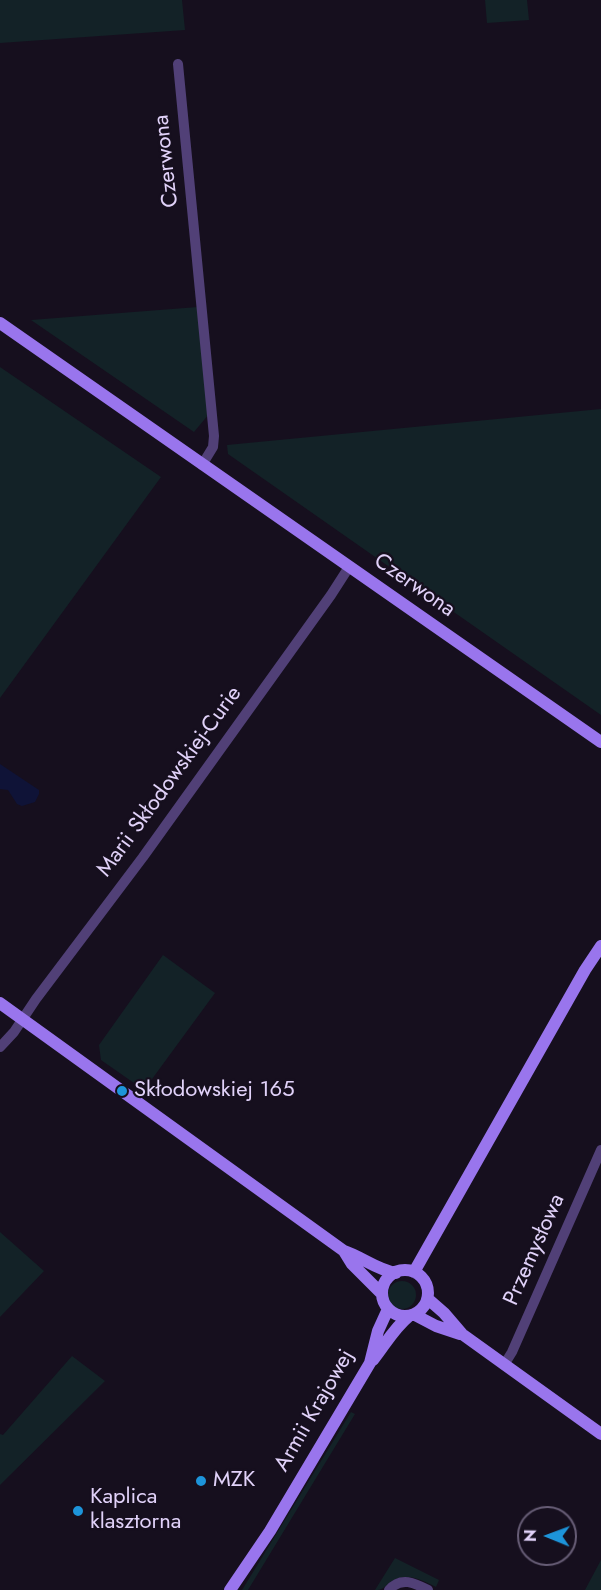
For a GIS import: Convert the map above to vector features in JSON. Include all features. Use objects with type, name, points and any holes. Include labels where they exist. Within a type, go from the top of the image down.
[{"type":"street","name":"Czerwona","points":[[178,64],[214,436],[213,447],[202,465]]},
{"type":"street","name":"Czerwona","points":[[0,323],[601,742]]},
{"type":"street","name":"Marii Skłodowskiej-Curie","points":[[0,1047],[143,857],[349,567]]},
{"type":"street","points":[[414,1272],[585,970],[601,946]]},
{"type":"street","points":[[0,1003],[344,1251],[359,1256],[385,1271],[414,1272],[427,1284],[428,1299],[420,1312],[398,1325],[370,1363]]},
{"type":"street","name":"Przemysłowa","points":[[504,1365],[512,1352],[601,1150]]},
{"type":"street","points":[[344,1251],[352,1264],[382,1294],[388,1309],[401,1316],[412,1315],[462,1334]]},
{"type":"street","points":[[382,1294],[386,1282],[396,1273]]},
{"type":"street","points":[[428,1299],[462,1334],[601,1434]]},
{"type":"street","name":"Armii Krajowej","points":[[230,1590],[270,1531],[370,1363],[378,1331],[388,1309]]},
{"type":"street","points":[[389,1590],[401,1582],[412,1581],[428,1590]]},
{"type":"shaded area","points":[[0,0],[182,0],[185,30],[0,43]]},
{"type":"shaded area","points":[[485,0],[527,0],[529,20],[487,23]]},
{"type":"shaded area","points":[[198,307],[209,414],[194,432],[31,320]]},
{"type":"shaded area","points":[[0,367],[161,477],[0,698]]},
{"type":"shaded area","points":[[601,409],[601,715],[228,454],[227,445]]},
{"type":"shaded area","points":[[0,764],[39,790],[35,802],[22,806],[17,804],[8,790],[0,789]]},
{"type":"shaded area","points":[[163,955],[215,993],[144,1090],[101,1060],[99,1045]]},
{"type":"shaded area","points":[[0,1232],[44,1271],[0,1317]]},
{"type":"shaded area","points":[[402,1281],[412,1285],[416,1295],[412,1305],[402,1309],[392,1305],[388,1295],[392,1285]]},
{"type":"shaded area","points":[[72,1356],[105,1381],[0,1485],[0,1434],[3,1435]]},
{"type":"shaded area","points":[[351,1412],[355,1414],[248,1590],[242,1590]]},
{"type":"shaded area","points":[[395,1558],[439,1580],[436,1587],[418,1579],[406,1577],[394,1580],[379,1590],[375,1590]]},
{"type":"shaded area","points":[[601,1560],[601,1590],[585,1590]]},
{"type":"place","name":"Skłodowskiej 165","points":[[122,1091]]},
{"type":"place","name":"MZK","points":[[201,1481]]},
{"type":"place","name":"Kaplica klasztorna","points":[[78,1511]]}]
